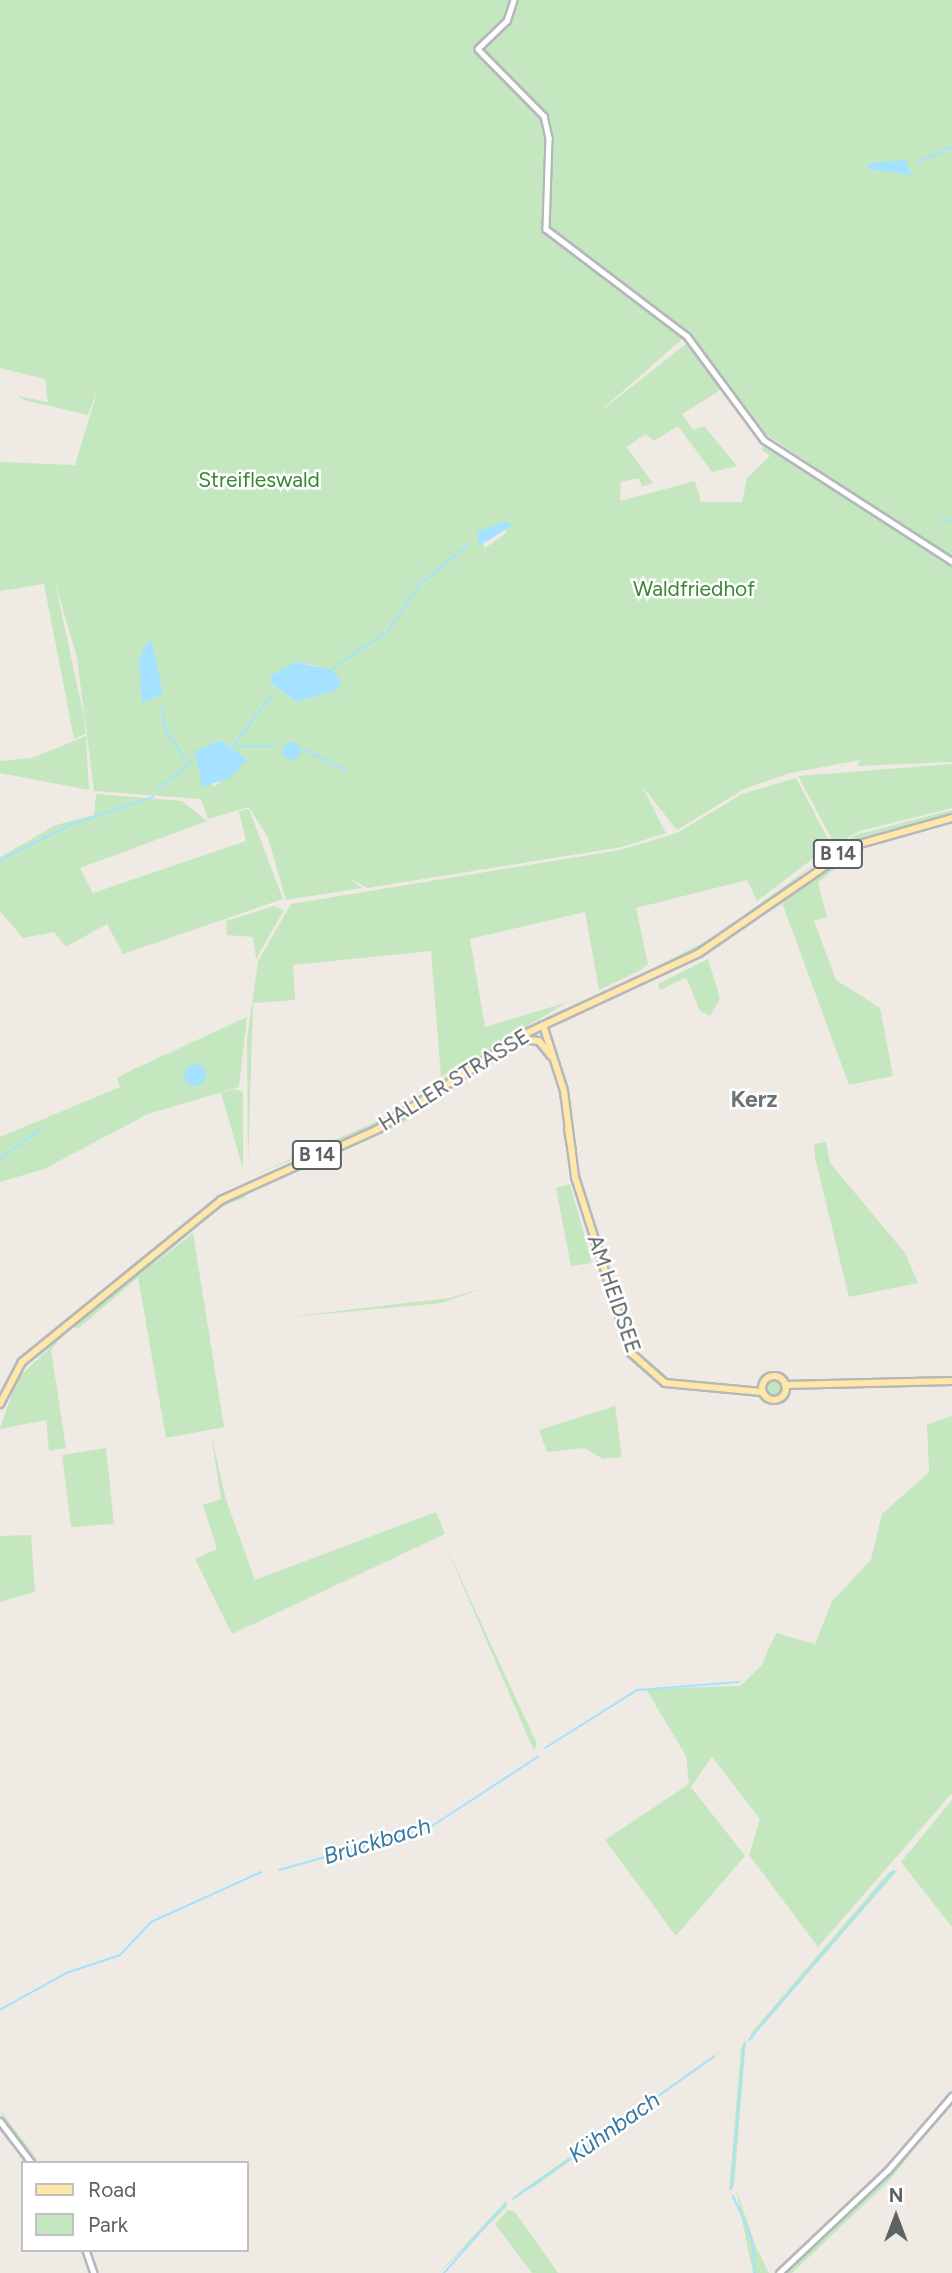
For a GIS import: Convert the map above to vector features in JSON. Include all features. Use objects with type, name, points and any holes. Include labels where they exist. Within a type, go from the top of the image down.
[{"type":"main road","name":"HALLER STRASSE","points":[[0,1404],[22,1362],[220,1199],[378,1129],[519,1039],[699,953],[856,845],[952,818]]},
{"type":"main road","points":[[543,1026],[565,1091]]},
{"type":"main road","points":[[519,1039],[545,1046],[565,1091]]},
{"type":"main road","name":"AM HEIDSEE","points":[[565,1091],[571,1154],[635,1359],[665,1383],[762,1388]]},
{"type":"main road","points":[[800,1387],[774,1400],[762,1388],[774,1376],[785,1385],[800,1387],[952,1381]]},
{"type":"main road","points":[[785,1385],[785,1393]]},
{"type":"street","points":[[514,0],[507,21],[478,48],[544,116],[550,138],[546,229],[687,336],[764,440],[952,561]]},
{"type":"street","points":[[779,2273],[888,2170],[952,2096]]},
{"type":"street","points":[[0,2120],[31,2161]]},
{"type":"street","points":[[87,2252],[94,2273]]},
{"type":"green space","points":[[0,0],[952,0],[952,560],[766,434],[689,333],[597,414],[690,341],[725,387],[682,414],[693,430],[704,426],[737,466],[712,472],[678,426],[654,441],[646,434],[626,447],[653,483],[642,487],[639,478],[621,482],[620,501],[695,481],[701,502],[742,502],[747,478],[770,456],[761,449],[766,443],[952,565],[952,762],[857,766],[860,760],[790,773],[744,789],[677,830],[642,786],[666,833],[622,847],[367,888],[347,877],[362,888],[286,900],[268,838],[249,807],[208,819],[201,799],[94,791],[77,658],[55,582],[85,722],[85,734],[74,739],[44,584],[0,591],[0,462],[75,465],[99,385],[88,415],[24,400],[18,396],[48,402],[45,379],[0,368]],"holes":[[[504,521],[506,533],[485,548],[477,532]],[[296,662],[317,666],[339,689],[297,702],[271,683],[271,675]],[[221,740],[247,760],[214,787],[196,751]]]},
{"type":"green space","points":[[86,736],[89,790],[0,773],[0,761],[32,758]]},
{"type":"green space","points":[[952,764],[952,808],[860,831],[835,845],[798,776]]},
{"type":"green space","points":[[796,778],[831,845],[757,901],[747,880],[636,908],[648,964],[639,971],[599,990],[585,912],[470,939],[485,1027],[568,1002],[441,1077],[431,951],[293,965],[295,1000],[253,1003],[248,1168],[247,1039],[258,961],[291,904],[620,850],[677,833],[742,794]]},
{"type":"green space","points":[[96,794],[182,801],[207,821],[80,868],[93,893],[246,841],[239,811],[249,809],[283,899],[123,954],[107,924],[66,947],[54,932],[23,938],[0,911],[0,857],[56,825],[94,815]]},
{"type":"green space","points":[[952,810],[952,814],[838,848],[855,835]]},
{"type":"green space","points":[[834,850],[714,941],[605,993],[714,937]]},
{"type":"green space","points":[[836,860],[839,866],[818,882],[827,917],[814,921],[836,980],[880,1008],[893,1076],[849,1085],[781,900]]},
{"type":"green space","points":[[274,906],[284,910],[256,959],[253,937],[227,935],[226,921]]},
{"type":"green space","points":[[708,959],[720,998],[710,1016],[700,1011],[686,977],[660,990],[658,984]]},
{"type":"green space","points":[[567,1007],[394,1118],[247,1178],[396,1113],[481,1051]]},
{"type":"green space","points":[[247,1017],[239,1087],[148,1114],[44,1169],[0,1182],[0,1137],[120,1087],[117,1078]]},
{"type":"green space","points":[[486,1064],[402,1124],[252,1190],[402,1120]]},
{"type":"green space","points":[[235,1089],[243,1092],[243,1169],[221,1093]]},
{"type":"green space","points":[[826,1142],[830,1163],[905,1253],[918,1283],[849,1297],[815,1158],[814,1144]]},
{"type":"green space","points":[[570,1184],[592,1263],[571,1266],[556,1188]]},
{"type":"green space","points":[[243,1189],[246,1197],[219,1208],[79,1328],[70,1327],[218,1205]]},
{"type":"green space","points":[[193,1233],[224,1427],[166,1438],[138,1277]]},
{"type":"green space","points":[[483,1288],[442,1303],[279,1318],[449,1298]]},
{"type":"green space","points":[[67,1331],[51,1350],[66,1448],[49,1451],[46,1420],[0,1429],[17,1379]]},
{"type":"green space","points":[[773,1380],[779,1383],[782,1389],[779,1395],[773,1398],[767,1395],[764,1389],[767,1383]]},
{"type":"green space","points":[[615,1406],[622,1457],[603,1459],[584,1448],[547,1452],[539,1430]]},
{"type":"green space","points":[[952,1416],[952,1793],[818,1947],[749,1855],[760,1819],[712,1757],[691,1787],[745,1856],[676,1936],[605,1840],[689,1784],[686,1756],[646,1689],[740,1686],[761,1666],[776,1633],[815,1644],[832,1601],[871,1560],[882,1514],[929,1472],[927,1425]]},
{"type":"green space","points":[[211,1434],[226,1500],[255,1580],[436,1512],[445,1534],[232,1634],[195,1559],[217,1549],[203,1505],[221,1499]]},
{"type":"green space","points":[[106,1448],[114,1524],[71,1527],[62,1455]]},
{"type":"green space","points":[[31,1535],[35,1592],[0,1602],[0,1536]]},
{"type":"green space","points":[[443,1540],[537,1744],[534,1751],[493,1656]]},
{"type":"green space","points":[[952,1800],[952,1927],[901,1862]]},
{"type":"green space","points":[[898,1870],[753,2036],[753,2042],[751,2033],[889,1872]]},
{"type":"green space","points":[[744,2034],[537,2185],[510,2199],[629,2115]]},
{"type":"green space","points":[[746,2039],[734,2187],[729,2191],[741,2048]]},
{"type":"green space","points":[[952,2101],[889,2181],[792,2273],[781,2273],[884,2177]]},
{"type":"green space","points":[[0,2110],[38,2161],[38,2161],[7,2127]]},
{"type":"green space","points":[[736,2190],[756,2247],[769,2273],[753,2273]]},
{"type":"green space","points":[[506,2201],[507,2207],[439,2273]]},
{"type":"green space","points":[[508,2210],[515,2212],[558,2273],[532,2273],[495,2224]]},
{"type":"water","points":[[905,160],[912,175],[868,169],[869,163]]},
{"type":"water","points":[[504,521],[513,525],[479,546],[477,532]]},
{"type":"water","points":[[147,642],[152,642],[163,694],[142,703],[139,659]]},
{"type":"water","points":[[296,662],[331,670],[340,680],[339,689],[297,702],[271,683],[271,675]]},
{"type":"water","points":[[221,740],[247,760],[230,778],[202,787],[195,751]]},
{"type":"water","points":[[292,742],[298,745],[301,751],[298,757],[292,760],[286,757],[283,751],[286,745]]},
{"type":"water","points":[[195,1064],[203,1067],[206,1075],[203,1083],[195,1086],[187,1083],[184,1075],[187,1067]]},
{"type":"waterway","points":[[918,162],[952,147]]},
{"type":"waterway","points":[[941,522],[952,519]]},
{"type":"waterway","points":[[329,671],[387,632],[420,584],[468,545]]},
{"type":"waterway","points":[[232,747],[272,695]]},
{"type":"waterway","points":[[162,707],[166,730],[186,760]]},
{"type":"waterway","points":[[236,746],[276,746]]},
{"type":"waterway","points":[[303,749],[346,770]]},
{"type":"waterway","points":[[157,789],[194,760]]},
{"type":"waterway","points":[[0,860],[71,825],[153,797]]},
{"type":"waterway","points":[[0,1159],[39,1130]]},
{"type":"waterway","name":"Brückbach","points":[[545,1748],[637,1690],[739,1682]]},
{"type":"waterway","name":"Brückbach","points":[[279,1870],[429,1828],[539,1756]]},
{"type":"waterway","points":[[749,2040],[894,1871]]},
{"type":"waterway","name":"Brückbach","points":[[0,2010],[66,1973],[120,1955],[151,1922],[261,1872]]},
{"type":"waterway","points":[[731,2189],[744,2045]]},
{"type":"waterway","name":"Kühnbach","points":[[513,2199],[715,2056]]},
{"type":"waterway","points":[[733,2196],[752,2239],[755,2273]]},
{"type":"waterway","name":"Kühnbach","points":[[444,2273],[505,2204]]},
{"type":"district","name":"Kerz","points":[[754,1099]]},
{"type":"park label","name":"Streifleswald","points":[[259,480]]},
{"type":"park label","name":"Waldfriedhof","points":[[694,589]]}]
